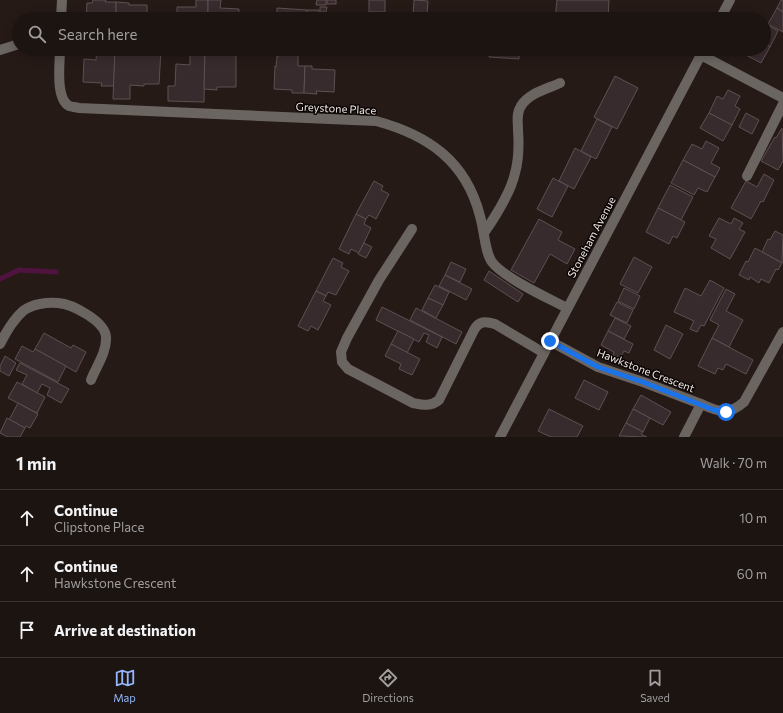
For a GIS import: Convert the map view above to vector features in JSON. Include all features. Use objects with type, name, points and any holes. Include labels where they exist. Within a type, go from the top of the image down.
[{"type":"street","points":[[61,12],[62,0]]},
{"type":"street","points":[[724,12],[730,0]]},
{"type":"street","points":[[0,50],[12,46]]},
{"type":"street","name":"Greystone Place","points":[[60,56],[60,89],[62,96],[69,106],[79,108],[376,121],[393,125],[426,142],[445,154],[457,167],[468,185],[480,214],[488,256],[492,263],[530,288],[567,308]]},
{"type":"street","name":"Stoneham Avenue","points":[[500,437],[701,56]]},
{"type":"street","points":[[710,56],[783,98]]},
{"type":"street","points":[[484,233],[496,215],[515,174],[518,158],[517,116],[521,106],[531,96],[560,83]]},
{"type":"street","points":[[747,176],[783,104]]},
{"type":"street","points":[[412,229],[379,280],[347,338],[341,352],[342,362],[348,369],[413,403],[430,405],[439,400],[476,325],[481,322],[495,324],[544,353]]},
{"type":"street","points":[[0,344],[6,333],[23,311],[38,304],[59,303],[73,308],[100,324],[105,332],[105,347],[90,380]]},
{"type":"street","points":[[701,404],[714,410],[726,412],[737,408],[744,402],[783,332]]},
{"type":"street","name":"Hawkstone Crescent","points":[[550,341],[598,367],[701,404],[684,437]]},
{"type":"building","points":[[93,0],[116,2],[116,12],[86,12],[87,3],[92,3]]},
{"type":"building","points":[[196,0],[208,0],[208,12],[177,12],[177,7],[196,7]]},
{"type":"building","points":[[208,0],[221,0],[220,8],[239,9],[239,12],[208,12]]},
{"type":"building","points":[[317,0],[326,0],[326,5],[316,5]]},
{"type":"building","points":[[327,0],[336,0],[336,4],[327,4]]},
{"type":"building","points":[[369,0],[385,0],[385,12],[369,12]]},
{"type":"building","points":[[414,0],[428,1],[427,12],[413,12]]},
{"type":"building","points":[[557,0],[609,0],[608,12],[556,12]]},
{"type":"building","points":[[781,0],[783,0],[783,12],[777,8]]},
{"type":"building","points":[[116,2],[129,3],[129,5],[147,5],[147,12],[116,12]]},
{"type":"building","points":[[320,7],[327,7],[326,12],[320,12]]},
{"type":"building","points":[[277,8],[307,10],[307,12],[277,12]]},
{"type":"building","points":[[777,8],[783,12],[783,32],[771,26],[771,19]]},
{"type":"building","points":[[307,10],[319,10],[319,12],[307,12]]},
{"type":"building","points":[[771,27],[778,31],[771,45]]},
{"type":"building","points":[[96,56],[115,56],[114,86],[101,86],[102,83],[83,82],[84,59],[96,60]]},
{"type":"building","points":[[115,56],[161,56],[159,84],[144,84],[144,86],[130,85],[130,99],[113,99]]},
{"type":"building","points":[[190,56],[205,56],[204,102],[168,101],[168,86],[175,86],[176,64],[190,65]]},
{"type":"building","points":[[205,56],[236,56],[236,87],[217,87],[217,90],[204,89]]},
{"type":"building","points":[[277,56],[298,56],[298,66],[305,66],[304,93],[292,93],[292,90],[274,89]]},
{"type":"building","points":[[519,56],[519,59],[489,57]]},
{"type":"building","points":[[748,56],[765,56],[761,63]]},
{"type":"building","points":[[305,66],[312,66],[312,69],[335,70],[334,92],[316,91],[317,94],[304,93]]},
{"type":"building","points":[[615,76],[638,88],[617,129],[594,117]]},
{"type":"building","points":[[728,90],[740,96],[735,106],[740,109],[732,125],[709,113],[717,96],[723,99]]},
{"type":"building","points":[[709,113],[732,125],[723,141],[700,128]]},
{"type":"building","points":[[746,113],[759,120],[752,134],[739,127]]},
{"type":"building","points":[[597,119],[612,127],[596,159],[581,151]]},
{"type":"building","points":[[782,128],[783,161],[778,170],[761,161]]},
{"type":"building","points":[[706,141],[719,148],[711,163],[720,168],[715,177],[683,160],[692,144],[702,149]]},
{"type":"building","points":[[575,148],[591,157],[574,189],[559,181]]},
{"type":"building","points":[[683,160],[715,177],[707,192],[698,188],[694,195],[671,183]]},
{"type":"building","points":[[764,174],[774,180],[763,202],[761,201],[751,219],[731,208],[746,181],[757,187]]},
{"type":"building","points":[[553,178],[568,186],[552,217],[537,209]]},
{"type":"building","points":[[374,181],[383,186],[381,190],[389,194],[376,219],[369,215],[366,219],[356,214]]},
{"type":"building","points":[[670,185],[693,197],[681,220],[658,208]]},
{"type":"building","points":[[658,208],[685,222],[677,238],[673,236],[669,244],[646,232]]},
{"type":"building","points":[[356,214],[366,219],[364,224],[371,228],[359,253],[351,249],[349,254],[339,249]]},
{"type":"building","points":[[719,218],[731,224],[734,218],[743,223],[739,229],[745,232],[730,259],[711,248],[716,239],[709,236]]},
{"type":"building","points":[[539,219],[562,232],[558,240],[575,249],[567,264],[550,254],[534,283],[511,270]]},
{"type":"building","points":[[775,231],[783,235],[782,263],[762,252],[768,239],[770,240]]},
{"type":"building","points":[[364,243],[372,247],[366,258],[358,254]]},
{"type":"building","points":[[755,248],[782,263],[778,270],[776,269],[769,283],[761,279],[759,283],[750,277],[749,280],[739,275]]},
{"type":"building","points":[[634,257],[652,267],[638,293],[620,284]]},
{"type":"building","points":[[333,258],[343,263],[341,267],[349,271],[336,295],[328,292],[326,296],[316,291]]},
{"type":"building","points":[[451,262],[466,269],[460,282],[445,275]]},
{"type":"building","points":[[489,271],[523,294],[518,302],[484,280]]},
{"type":"building","points":[[445,275],[472,289],[466,300],[439,286]]},
{"type":"building","points":[[710,280],[724,288],[704,326],[701,325],[697,332],[690,329],[694,321],[674,312],[685,288],[701,296]]},
{"type":"building","points":[[435,285],[449,292],[443,305],[428,298]]},
{"type":"building","points":[[624,288],[640,296],[634,309],[618,301]]},
{"type":"building","points":[[726,289],[735,294],[726,311],[743,320],[729,347],[712,338],[719,325],[710,320]]},
{"type":"building","points":[[316,291],[326,296],[323,301],[331,305],[318,330],[311,326],[308,331],[298,326]]},
{"type":"building","points":[[428,298],[443,305],[436,318],[422,310]]},
{"type":"building","points":[[617,302],[633,310],[627,323],[610,315]]},
{"type":"building","points":[[382,307],[442,337],[437,348],[426,342],[429,335],[424,333],[419,342],[376,320]]},
{"type":"building","points":[[416,308],[462,332],[456,344],[410,320]]},
{"type":"building","points":[[615,318],[631,326],[624,339],[608,331]]},
{"type":"building","points":[[666,325],[683,334],[670,359],[654,350]]},
{"type":"building","points":[[398,331],[414,339],[407,353],[391,344]]},
{"type":"building","points":[[608,331],[633,344],[629,353],[624,351],[620,358],[613,355],[614,352],[601,345]]},
{"type":"building","points":[[44,333],[71,348],[73,345],[86,352],[76,372],[35,349]]},
{"type":"building","points":[[712,338],[753,360],[746,374],[726,364],[723,370],[718,368],[715,374],[698,366]]},
{"type":"building","points":[[391,344],[420,359],[412,375],[399,369],[401,364],[385,356]]},
{"type":"building","points":[[22,346],[33,352],[35,349],[66,366],[58,382],[15,359]]},
{"type":"building","points":[[5,356],[16,363],[9,376],[0,371],[0,366]]},
{"type":"building","points":[[20,363],[69,389],[61,403],[47,395],[50,388],[42,384],[37,393],[22,384],[27,375],[16,370]]},
{"type":"building","points":[[584,380],[608,392],[599,410],[575,398]]},
{"type":"building","points":[[17,382],[45,397],[37,413],[8,398]]},
{"type":"building","points":[[641,395],[671,412],[663,425],[633,409]]},
{"type":"building","points":[[18,403],[38,414],[30,428],[26,426],[25,428],[9,420]]},
{"type":"building","points":[[549,409],[583,426],[577,437],[551,437],[538,431]]},
{"type":"building","points":[[633,409],[650,418],[643,432],[626,423]]},
{"type":"building","points":[[7,418],[25,428],[20,437],[8,437],[0,433]]},
{"type":"building","points":[[626,423],[643,432],[641,434],[647,437],[619,436]]},
{"type":"waterway","points":[[0,279],[19,270],[56,272]]},
{"type":"route","points":[[550,341],[598,367],[643,382],[714,410],[726,412]]}]
